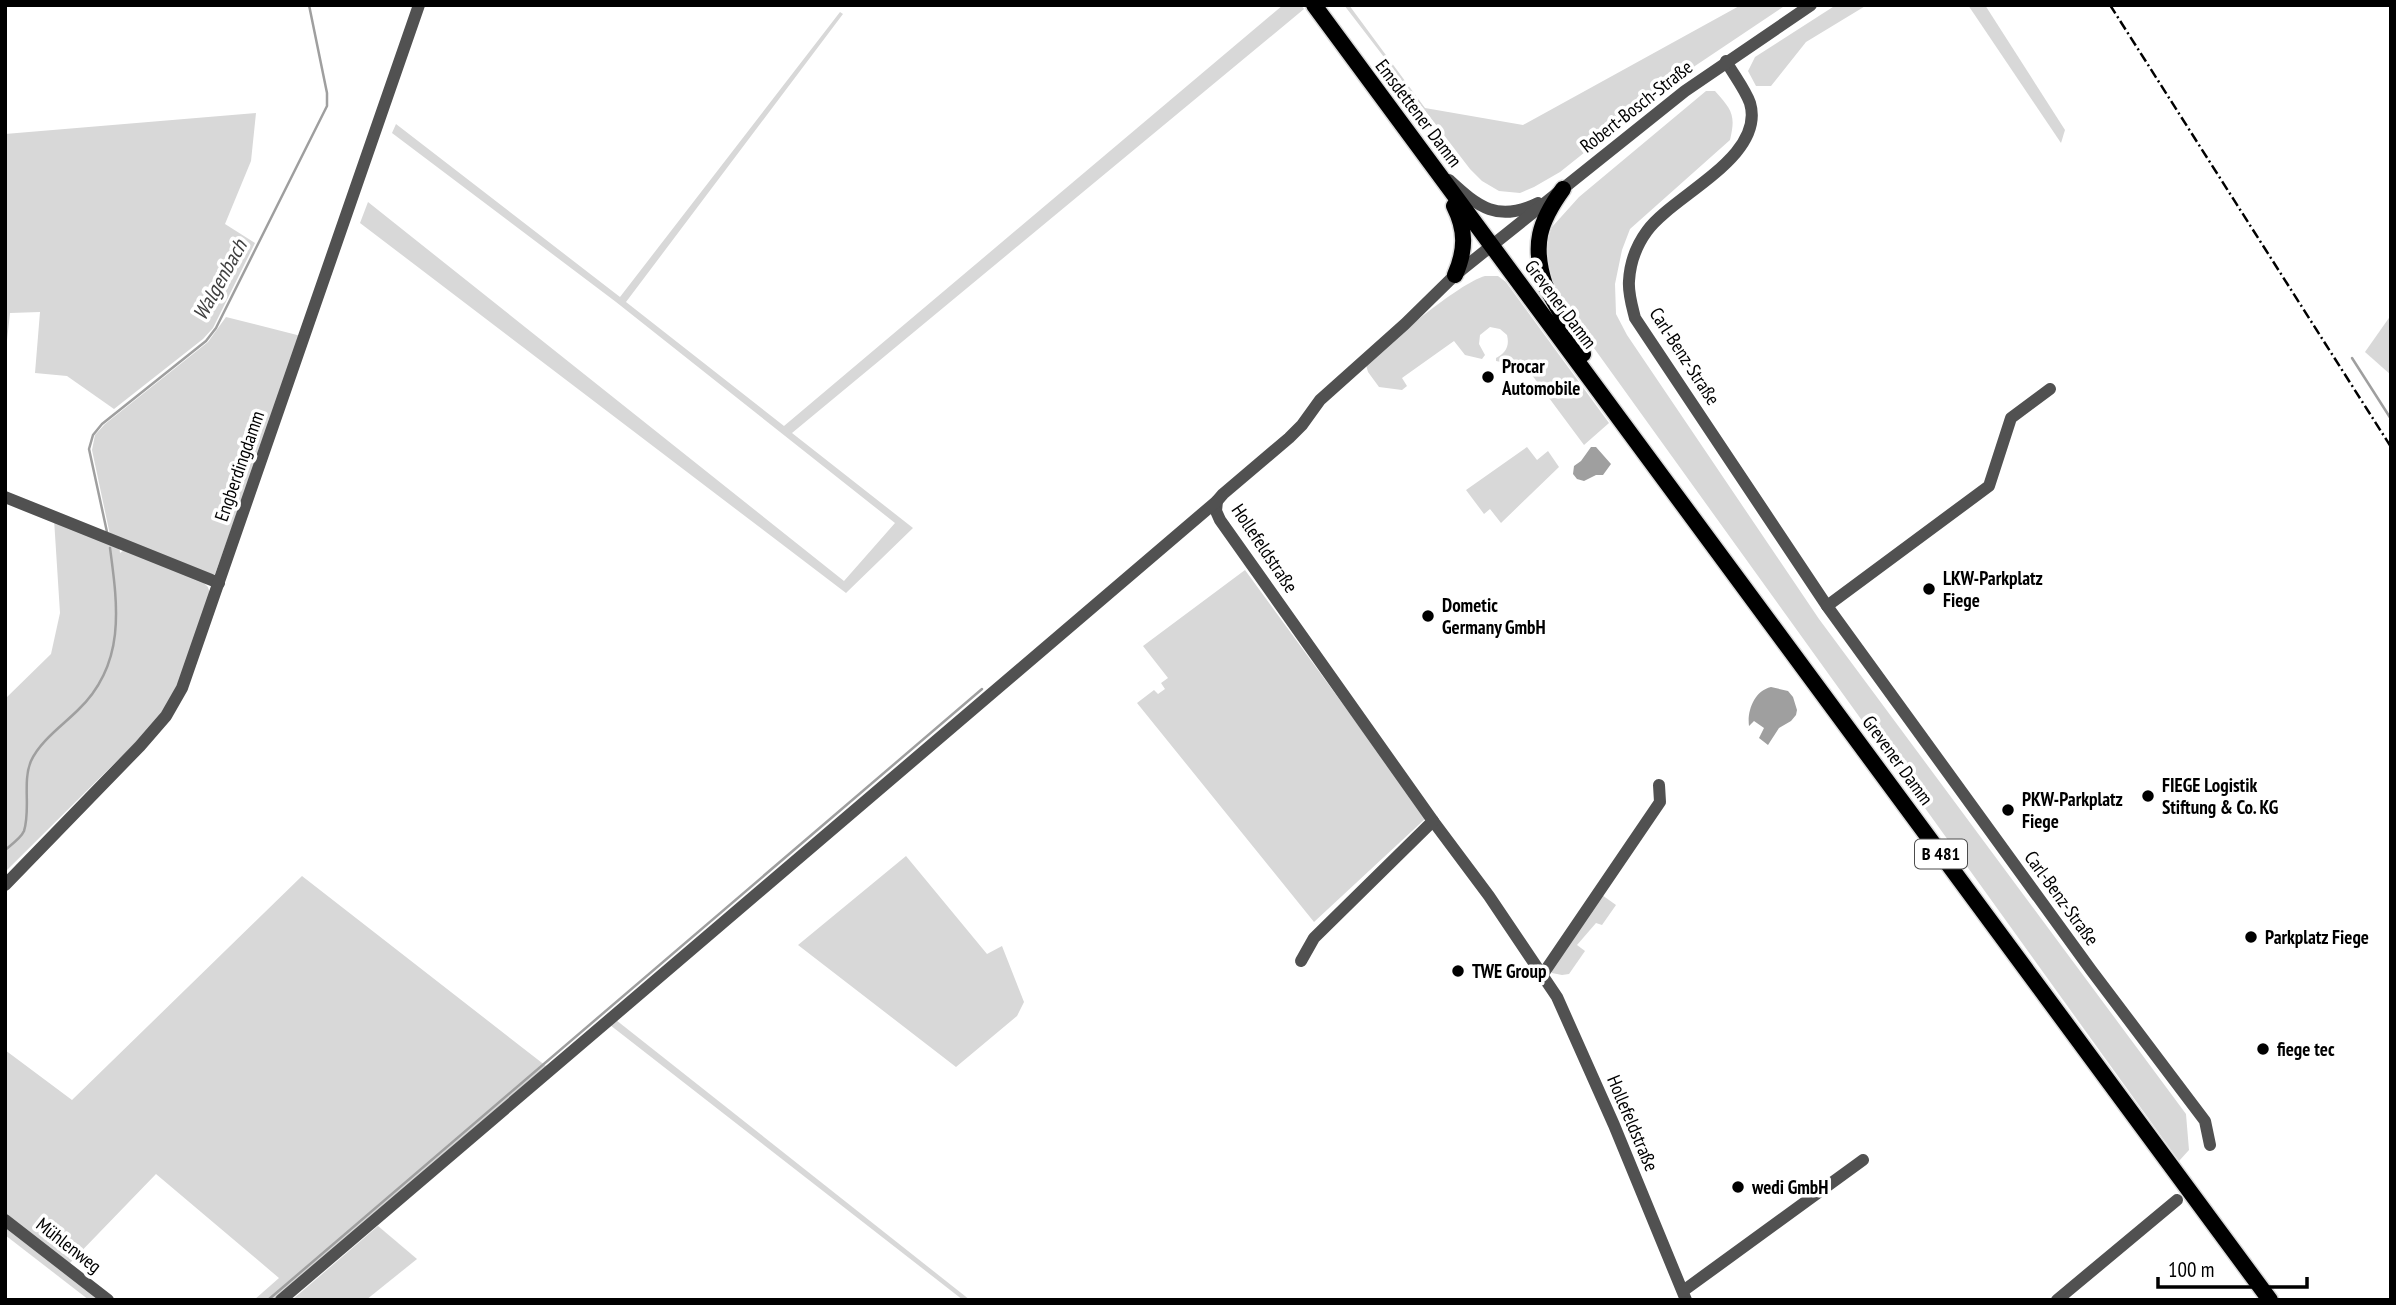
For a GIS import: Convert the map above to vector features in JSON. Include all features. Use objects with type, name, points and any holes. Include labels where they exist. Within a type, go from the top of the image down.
[{"type":"main road","name":"Emsdettener Damm","points":[[1314,5],[1492,245]]},
{"type":"main road","points":[[1427,158],[1462,222],[1462,257],[1455,275]]},
{"type":"main road","points":[[1563,189],[1542,221],[1538,248],[1541,273],[1551,297],[1613,409]]},
{"type":"main road","name":"Grevener Damm","points":[[1492,245],[2270,1300]]},
{"type":"street","name":"Engberdingdamm","points":[[5,885],[141,746],[166,716],[182,688],[419,5]]},
{"type":"street","name":"Robert-Bosch-Straße","points":[[1492,245],[1685,91],[1811,5]]},
{"type":"street","name":"Carl-Benz-Straße","points":[[1726,61],[1750,104],[1749,134],[1732,157],[1648,229],[1636,248],[1628,283],[1635,318],[1827,606],[2091,970],[2205,1121],[2210,1145]]},
{"type":"street","points":[[1427,158],[1470,200],[1489,210],[1523,210],[1563,189]]},
{"type":"street","name":"Hollefeldstraße","points":[[1492,245],[1455,275],[1320,400],[1295,432],[1217,501],[1216,511],[1557,997],[1685,1295],[1863,1160]]},
{"type":"street","points":[[1827,606],[1989,486],[2011,418],[2050,389]]},
{"type":"street","points":[[5,497],[219,583]]},
{"type":"street","points":[[281,1300],[1217,501]]},
{"type":"street","points":[[1543,974],[1660,802],[1659,785]]},
{"type":"street","points":[[1301,961],[1314,937],[1433,821]]},
{"type":"street","points":[[2057,1300],[2177,1200]]},
{"type":"street","name":"Mühlenweg","points":[[5,1220],[108,1300]]},
{"type":"shaded area","points":[[1283,5],[1301,5],[1304,9],[792,433],[913,528],[846,593],[360,223],[368,202],[844,581],[895,523],[616,302],[392,133],[396,124],[620,297],[840,12],[843,14],[626,302],[784,426]]},
{"type":"shaded area","points":[[1344,5],[1349,5],[1425,108],[1523,125],[1741,5],[1786,5],[1683,74],[1560,172],[1520,193],[1499,191],[1482,181],[1470,169]]},
{"type":"shaded area","points":[[1836,5],[1867,5],[1806,42],[1771,86],[1756,86],[1748,71],[1755,57]]},
{"type":"shaded area","points":[[1968,5],[1985,5],[2065,130],[2061,143]]},
{"type":"shaded area","points":[[1706,91],[1715,91],[1729,108],[1733,124],[1730,140],[1630,229],[1622,250],[1615,284],[1616,314],[1627,335],[1819,619],[2186,1114],[2189,1150],[2179,1161],[1547,280],[1543,253],[1552,227],[1579,197]]},
{"type":"shaded area","points":[[256,113],[251,161],[225,224],[255,243],[213,328],[203,339],[114,409],[67,376],[35,373],[40,312],[10,313],[5,359],[5,134]]},
{"type":"shaded area","points":[[1485,276],[1498,276],[1506,282],[1609,423],[1584,445],[1526,367],[1496,361],[1508,343],[1507,335],[1500,329],[1490,327],[1480,335],[1479,344],[1485,355],[1482,359],[1465,355],[1454,341],[1402,378],[1407,386],[1402,390],[1379,387],[1368,372],[1366,365],[1406,329],[1458,290]]},
{"type":"shaded area","points":[[2391,315],[2391,375],[2365,352]]},
{"type":"shaded area","points":[[226,317],[301,336],[215,574],[208,575],[110,535],[92,450],[95,435],[105,424],[208,342]]},
{"type":"shaded area","points":[[1527,447],[1537,460],[1548,451],[1559,467],[1501,523],[1490,509],[1484,514],[1466,490]]},
{"type":"shaded area","points":[[1591,447],[1596,447],[1611,464],[1603,475],[1596,475],[1584,481],[1577,479],[1573,474],[1574,466]]},
{"type":"shaded area","points":[[54,519],[119,545],[120,553],[127,548],[201,580],[208,587],[210,594],[177,686],[158,720],[5,872],[5,699],[51,654],[60,613]]},
{"type":"shaded area","points":[[1245,570],[1426,818],[1314,922],[1137,703],[1154,690],[1158,694],[1165,689],[1161,683],[1168,678],[1143,646]]},
{"type":"shaded area","points":[[1771,687],[1788,691],[1797,710],[1796,715],[1779,728],[1768,745],[1759,738],[1764,728],[1754,721],[1749,726],[1749,720],[1756,697]]},
{"type":"shaded area","points":[[906,856],[987,954],[1002,946],[1024,1002],[1017,1016],[956,1067],[798,945]]},
{"type":"shaded area","points":[[302,876],[546,1066],[274,1300],[254,1300],[279,1278],[156,1174],[69,1264],[5,1214],[5,1050],[72,1100]]},
{"type":"shaded area","points":[[1602,895],[1616,905],[1602,925],[1596,923],[1577,945],[1585,951],[1569,974],[1552,973],[1552,969]]},
{"type":"shaded area","points":[[616,1020],[970,1300],[963,1300],[610,1025]]},
{"type":"shaded area","points":[[5,1225],[100,1300],[89,1300],[5,1235]]},
{"type":"shaded area","points":[[378,1226],[417,1259],[366,1300],[292,1300]]},
{"type":"waterway","name":"Walgenbach","points":[[107,532],[89,449],[93,435],[102,424],[206,341],[216,328],[327,106],[327,93],[309,5]]},
{"type":"waterway","points":[[2352,358],[2391,419]]},
{"type":"waterway","name":"Walgenbach","points":[[5,850],[24,831],[27,778],[31,761],[46,740],[93,692],[104,674],[111,654],[116,613],[110,548]]},
{"type":"waterway","points":[[268,1300],[982,689]]},
{"type":"railway","points":[[2110,5],[2391,447]]},
{"type":"place","name":"Procar Automobile","points":[[1488,377]]},
{"type":"place","name":"LKW-Parkplatz Fiege","points":[[1929,589]]},
{"type":"place","name":"Dometic Germany GmbH","points":[[1428,616]]},
{"type":"place","name":"FIEGE Logistik Stiftung & Co. KG","points":[[2148,796]]},
{"type":"place","name":"PKW-Parkplatz Fiege","points":[[2008,810]]},
{"type":"place","name":"Parkplatz Fiege","points":[[2251,937]]},
{"type":"place","name":"TWE Group","points":[[1458,971]]},
{"type":"place","name":"fiege tec","points":[[2263,1049]]},
{"type":"place","name":"wedi GmbH","points":[[1738,1187]]}]
